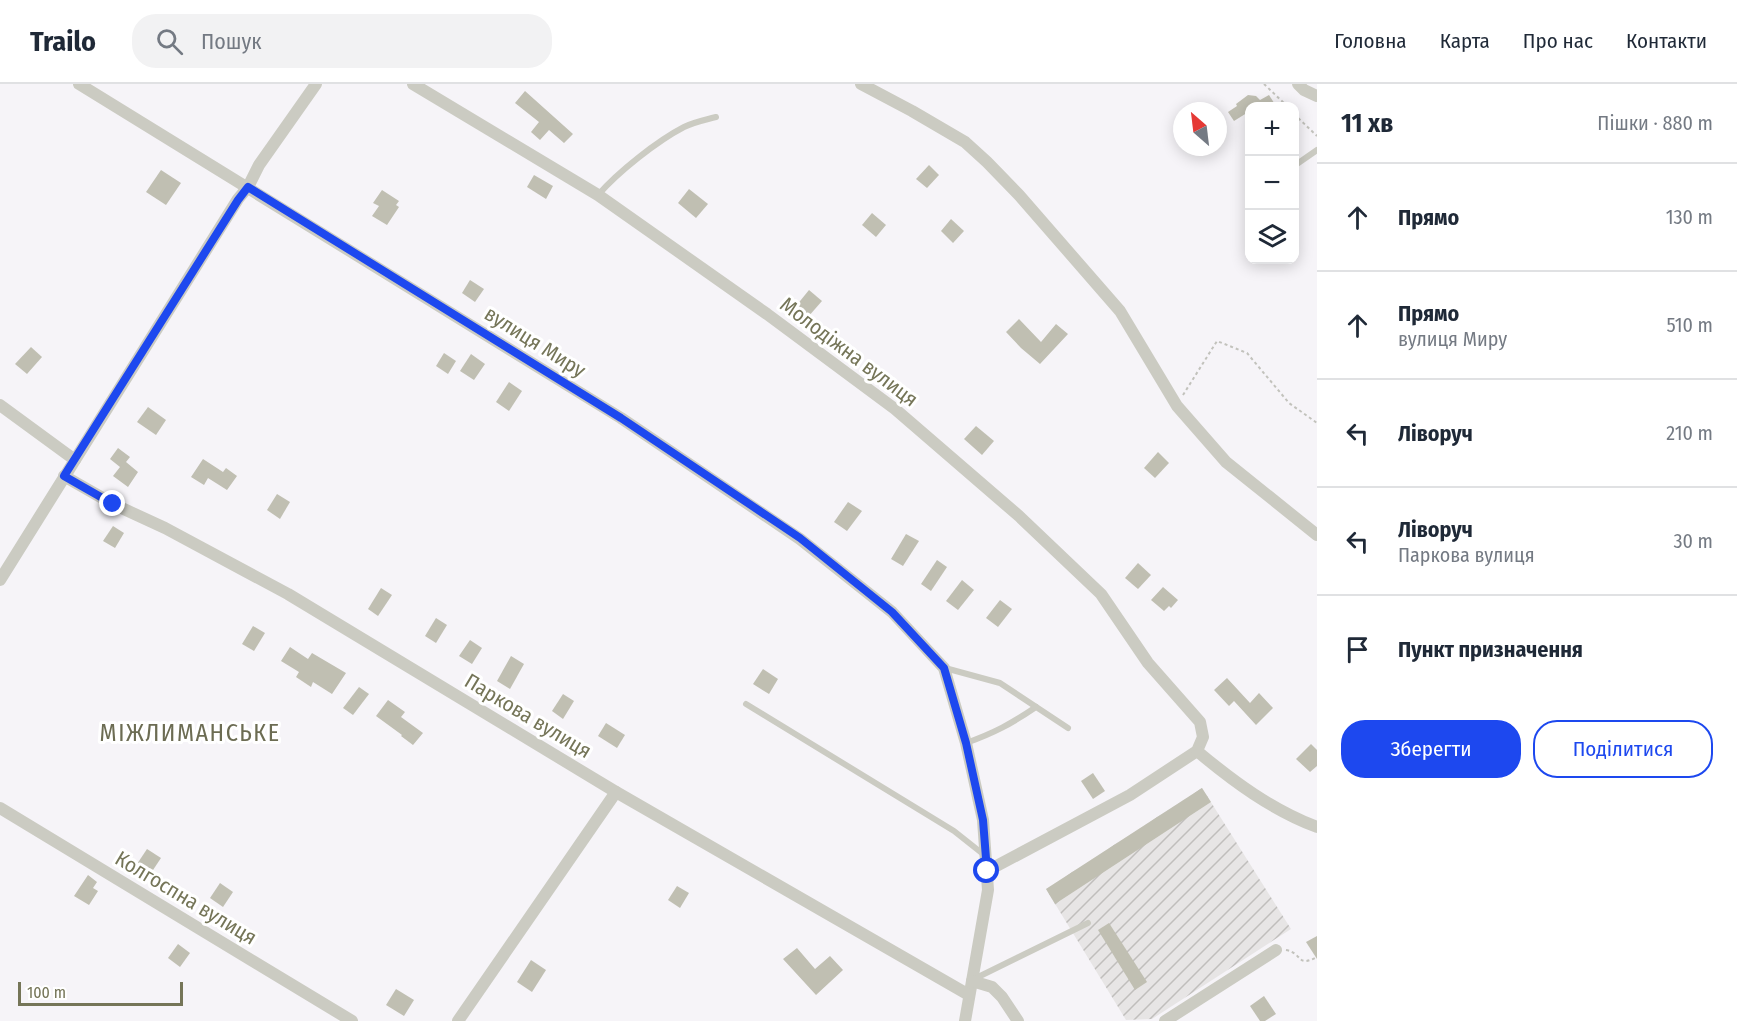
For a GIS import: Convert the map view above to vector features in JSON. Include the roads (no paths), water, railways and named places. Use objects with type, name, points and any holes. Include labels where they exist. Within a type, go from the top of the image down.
[{"type":"street","name":"вулиця Миру","points":[[79,84],[621,418],[800,538],[892,612],[944,668]]},
{"type":"street","points":[[0,580],[248,187],[259,165],[316,84]]},
{"type":"street","name":"Молодіжна вулиця","points":[[413,84],[598,195],[759,308],[895,409],[1019,516],[1101,594],[1148,663],[1200,722],[1203,737],[1197,751]]},
{"type":"street","points":[[861,84],[965,142],[987,162],[1019,195],[1120,311],[1176,406],[1227,462],[1317,535]]},
{"type":"street","points":[[1301,87],[1317,96]]},
{"type":"street","points":[[1301,87],[1317,104]]},
{"type":"street","points":[[0,405],[75,460]]},
{"type":"street","name":"Паркова вулиця","points":[[64,476],[113,504],[165,528],[288,594],[616,792],[969,995]]},
{"type":"street","points":[[944,668],[966,743],[983,820],[987,871],[988,890],[965,1021]]},
{"type":"street","points":[[987,871],[1130,795],[1197,751],[1259,799],[1294,819],[1317,827]]},
{"type":"street","points":[[458,1021],[616,792]]},
{"type":"street","name":"Колгоспна вулиця","points":[[0,808],[352,1021]]},
{"type":"street","points":[[1165,1021],[1276,951]]},
{"type":"street","points":[[972,981],[992,987],[1002,997],[1018,1021]]},
{"type":"lane","points":[[598,195],[608,183],[644,154],[684,127],[716,117]]},
{"type":"lane","points":[[1299,163],[1317,150]]},
{"type":"lane","points":[[944,668],[1000,683],[1068,729]]},
{"type":"lane","points":[[746,704],[954,831],[986,856]]},
{"type":"lane","points":[[966,743],[1011,724],[1036,707]]},
{"type":"lane","points":[[972,981],[1088,923]]},
{"type":"district","name":"МІЖЛИМАНСЬКЕ","points":[[190,733]]}]
